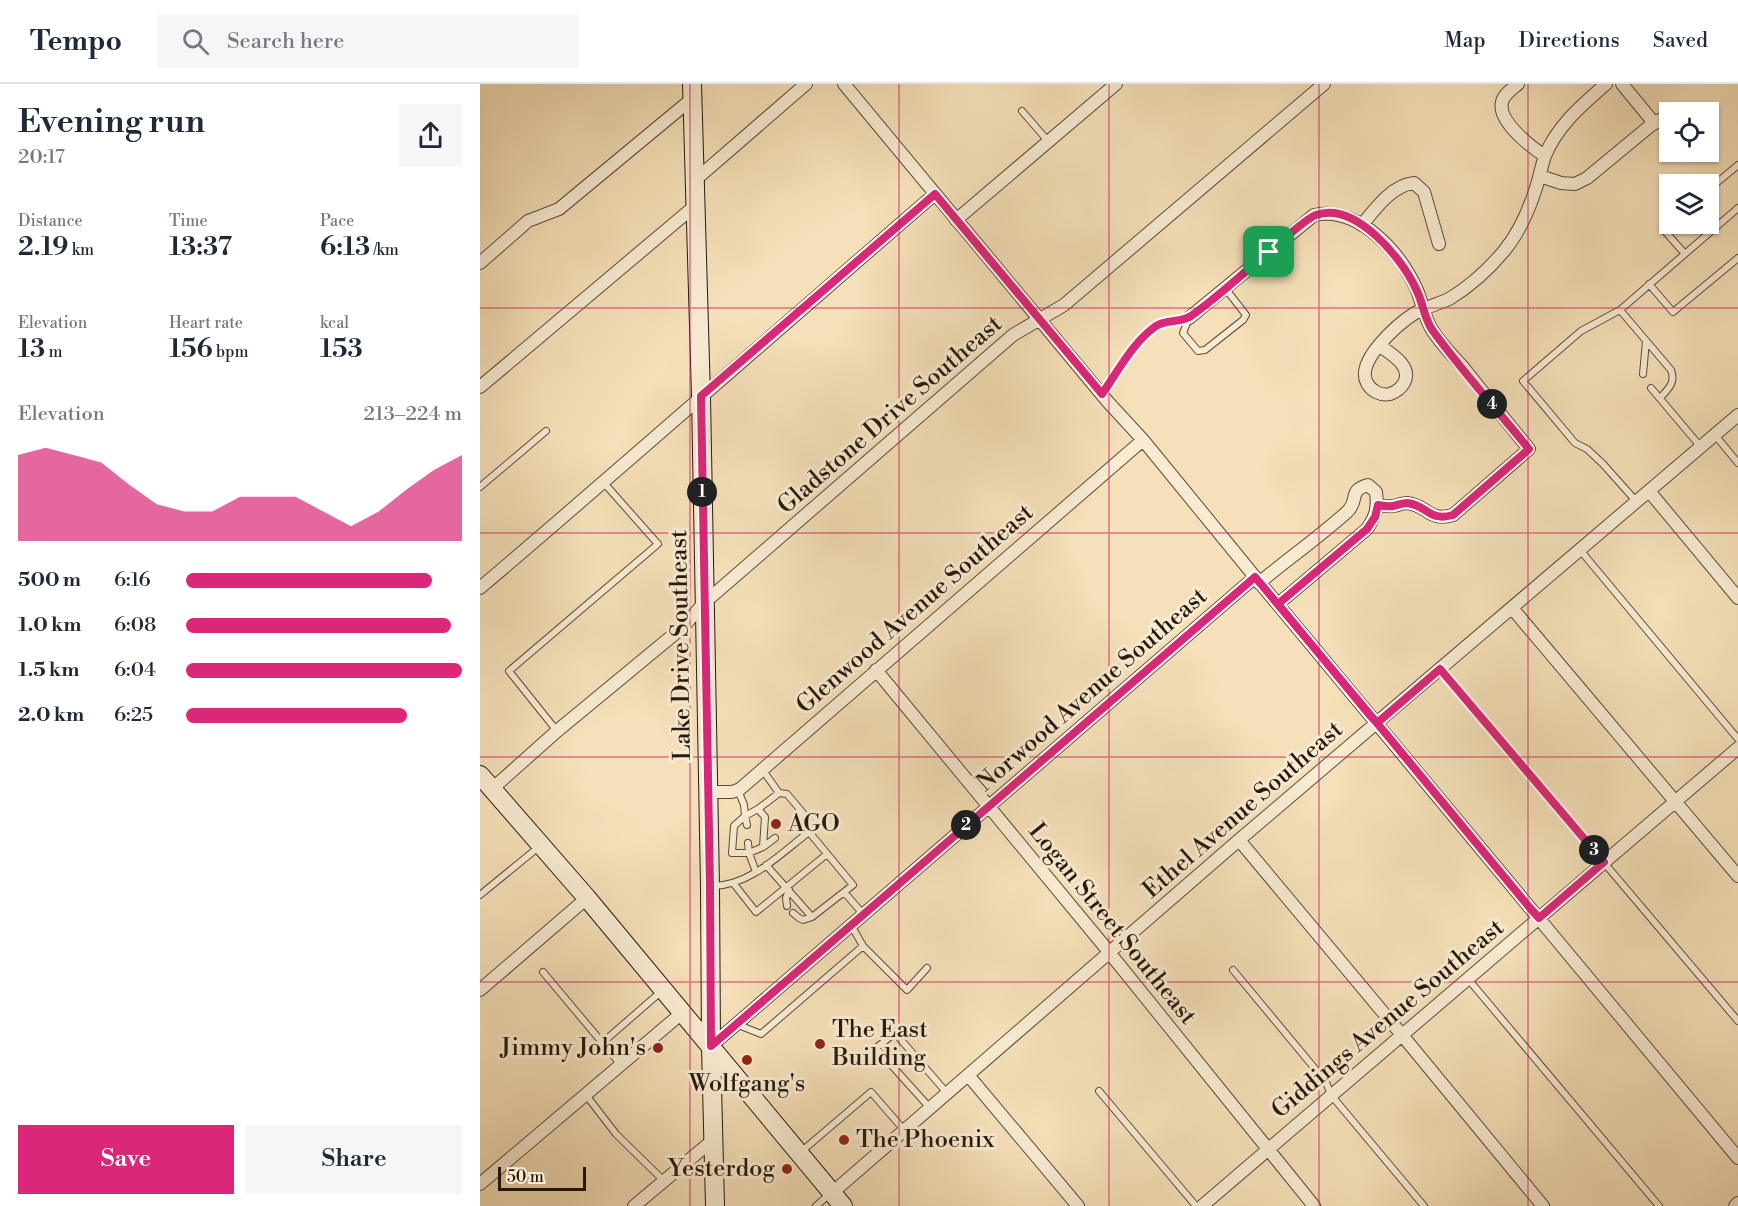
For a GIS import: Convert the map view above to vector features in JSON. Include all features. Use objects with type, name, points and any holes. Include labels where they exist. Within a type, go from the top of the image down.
[{"type":"main road","name":"Lake Drive Southeast","points":[[692,91],[701,396],[715,1206]]},
{"type":"main road","points":[[485,785],[587,898],[838,1200]]},
{"type":"street","points":[[694,181],[806,84]]},
{"type":"street","points":[[844,84],[1102,394],[1143,440],[1738,1158]]},
{"type":"street","points":[[956,220],[1116,84]]},
{"type":"street","points":[[1518,84],[1506,93],[1502,101],[1501,110],[1504,118],[1522,140],[1545,156]]},
{"type":"street","points":[[1380,346],[1388,335],[1415,313],[1449,298],[1476,279],[1504,251],[1520,228],[1534,194],[1545,156],[1555,138],[1574,112],[1606,84]]},
{"type":"street","points":[[1622,84],[1654,123]]},
{"type":"street","name":"Gladstone Drive Southeast","points":[[485,785],[557,731],[683,627],[704,603],[1013,335],[1064,305],[1320,85]]},
{"type":"street","points":[[480,263],[528,221],[559,209],[692,91]]},
{"type":"street","points":[[1540,176],[1561,183],[1575,184],[1600,170],[1659,120]]},
{"type":"street","points":[[1362,225],[1385,199],[1407,184],[1414,183],[1424,192],[1439,244]]},
{"type":"street","points":[[480,588],[935,194]]},
{"type":"street","points":[[480,387],[696,205]]},
{"type":"street","points":[[1189,318],[1314,215],[1325,213],[1354,220],[1385,243],[1398,258],[1417,290],[1431,329],[1529,449],[1453,515],[1443,518],[1432,515],[1416,505],[1406,503],[1391,507],[1378,505],[1375,517],[1367,529],[1278,604]]},
{"type":"street","name":"Ethel Avenue Southeast","points":[[838,1200],[904,1131],[968,1074],[1738,415]]},
{"type":"street","name":"Glenwood Avenue Southeast","points":[[738,790],[1143,440]]},
{"type":"street","name":"Norwood Avenue Southeast","points":[[711,1046],[989,806],[1257,580],[1350,509],[1356,491],[1360,487],[1368,485],[1376,492],[1378,505]]},
{"type":"street","points":[[1649,491],[1738,598]]},
{"type":"street","points":[[1512,608],[1738,876]]},
{"type":"street","name":"Logan Street Southeast","points":[[876,670],[1109,952],[1314,1206]]},
{"type":"street","name":"Giddings Avenue Southeast","points":[[1202,1206],[1738,748]]},
{"type":"street","points":[[708,792],[738,790]]},
{"type":"street","points":[[1239,840],[1543,1206]]},
{"type":"street","points":[[480,990],[587,898]]},
{"type":"street","points":[[480,1184],[682,1013]]},
{"type":"street","points":[[968,1074],[1078,1206]]},
{"type":"street","points":[[634,1206],[713,1140]]},
{"type":"lane","points":[[1022,111],[1049,141]]},
{"type":"lane","points":[[1719,181],[1738,165]]},
{"type":"lane","points":[[1636,502],[1603,464],[1587,449],[1575,443],[1523,381],[1581,331],[1620,310],[1738,208]]},
{"type":"lane","points":[[1667,234],[1685,254]]},
{"type":"lane","points":[[1649,284],[1673,312],[1738,258]]},
{"type":"lane","points":[[1189,318],[1183,333],[1198,351],[1205,350],[1244,320],[1246,315],[1225,288]]},
{"type":"lane","points":[[1620,310],[1671,370],[1673,375],[1671,386],[1660,398]]},
{"type":"lane","points":[[1102,394],[1129,354],[1157,325],[1189,318]]},
{"type":"lane","points":[[1644,374],[1646,341]]},
{"type":"lane","points":[[1651,388],[1701,447]]},
{"type":"lane","points":[[480,487],[546,431]]},
{"type":"lane","points":[[1715,435],[1738,463]]},
{"type":"lane","points":[[557,731],[509,671],[658,544],[604,483]]},
{"type":"lane","points":[[1580,550],[1738,739]]},
{"type":"lane","points":[[1440,669],[1738,1021]]},
{"type":"lane","points":[[762,769],[779,793]]},
{"type":"lane","points":[[738,790],[744,805],[747,825]]},
{"type":"lane","points":[[775,838],[763,847],[749,852],[732,853],[734,826],[779,793],[787,794],[802,813],[801,816]]},
{"type":"lane","points":[[758,809],[765,817],[763,847]]},
{"type":"lane","points":[[710,886],[734,884],[756,873],[809,832],[853,885],[812,917],[803,920],[793,913]]},
{"type":"lane","points":[[748,843],[756,873]]},
{"type":"lane","points":[[480,895],[540,845]]},
{"type":"lane","points":[[734,884],[756,912],[827,854]]},
{"type":"lane","points":[[766,865],[812,917]]},
{"type":"lane","points":[[787,889],[787,906]]},
{"type":"lane","points":[[844,892],[863,914]]},
{"type":"lane","points":[[851,925],[864,946],[907,990],[927,968]]},
{"type":"lane","points":[[736,1024],[761,1034],[864,946]]},
{"type":"lane","points":[[1233,970],[1326,1082],[1331,1095],[1424,1206]]},
{"type":"lane","points":[[543,972],[621,1065]]},
{"type":"lane","points":[[1468,979],[1659,1206]]},
{"type":"lane","points":[[602,1043],[663,990]]},
{"type":"lane","points":[[930,1108],[876,1048],[895,1032],[947,1093]]},
{"type":"lane","points":[[1099,1091],[1196,1206]]},
{"type":"lane","points":[[799,1154],[871,1092],[904,1131]]},
{"type":"lane","points":[[586,1094],[616,1134],[662,1183]]},
{"type":"lane","points":[[816,1206],[838,1200]]},
{"type":"place","name":"AGO","points":[[776,824]]},
{"type":"place","name":"The East Building","points":[[820,1044]]},
{"type":"place","name":"Jimmy John's","points":[[658,1048]]},
{"type":"place","name":"Wolfgang's","points":[[747,1060]]},
{"type":"place","name":"The Phoenix","points":[[844,1140]]},
{"type":"place","name":"Yesterdog","points":[[787,1169]]},
{"type":"route","points":[[1269,252],[1189,318],[1157,325],[1129,354],[1102,394],[935,194],[701,396],[711,1046],[1255,577],[1377,723],[1440,669],[1604,862],[1539,918],[1530,908],[1377,723],[1278,604],[1367,529],[1375,517],[1378,505],[1391,507],[1406,503],[1416,505],[1432,515],[1443,518],[1453,515],[1529,449],[1431,329],[1417,290],[1408,273],[1385,243],[1372,232],[1354,220],[1341,216],[1325,213],[1314,215],[1269,252]]}]
